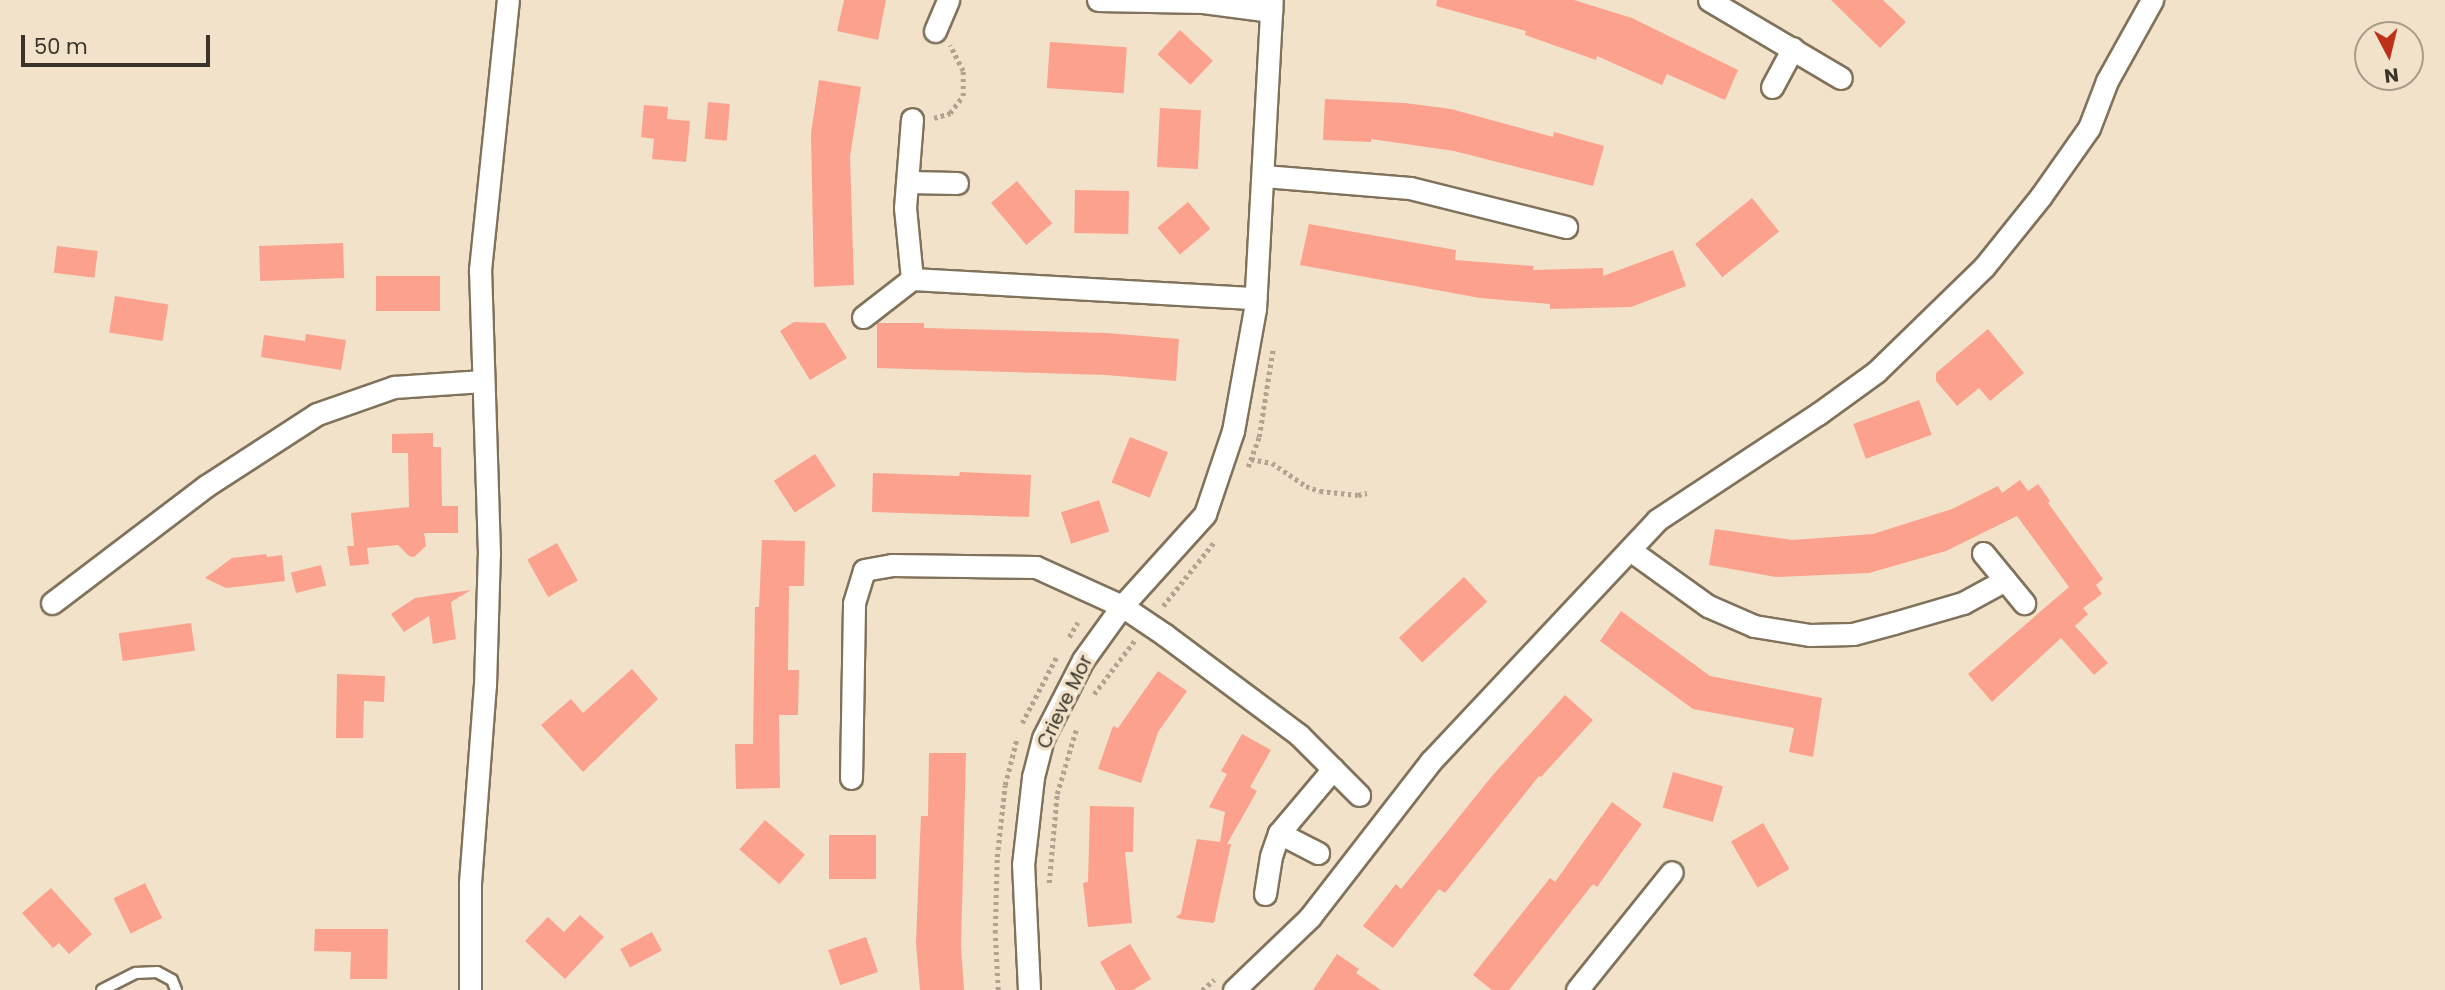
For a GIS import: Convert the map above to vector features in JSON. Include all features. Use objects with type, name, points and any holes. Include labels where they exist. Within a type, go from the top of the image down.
[{"type":"street","points":[[470,990],[470,883],[485,685],[489,554],[480,270],[508,0]]},
{"type":"street","points":[[934,30],[948,0]]},
{"type":"street","points":[[1098,0],[1271,6]]},
{"type":"street","points":[[1709,0],[1841,78]]},
{"type":"street","points":[[1241,988],[1310,916],[1431,761],[1657,520],[1818,414],[1876,372],[1984,267],[2041,196],[2089,128],[2107,81],[2152,0]]},
{"type":"street","name":"Crieve Mor","points":[[1029,990],[1023,865],[1035,770],[1043,738],[1083,660],[1122,606],[1205,514],[1233,431],[1255,298],[1264,176],[1271,6]]},
{"type":"street","points":[[1772,87],[1793,48]]},
{"type":"street","points":[[912,118],[905,208],[912,279]]},
{"type":"street","points":[[1264,176],[1410,188],[1566,227]]},
{"type":"street","points":[[907,182],[957,183]]},
{"type":"street","points":[[863,317],[912,279],[1255,298]]},
{"type":"street","points":[[52,603],[206,486],[317,414],[394,387],[483,381]]},
{"type":"street","points":[[1630,550],[1708,606],[1754,626],[1810,635],[1853,634],[1894,623],[1963,603],[2005,580]]},
{"type":"street","points":[[1983,552],[2024,603]]},
{"type":"street","points":[[851,778],[854,603],[864,570],[892,565],[1036,568],[1122,606],[1299,735],[1359,795]]},
{"type":"street","points":[[1265,894],[1271,856],[1279,833],[1333,769]]},
{"type":"street","points":[[1279,833],[1318,853]]},
{"type":"street","points":[[1577,990],[1672,872]]},
{"type":"lane","points":[[102,990],[136,973],[157,972],[172,980],[176,990]]},
{"type":"path","points":[[912,118],[945,115],[956,107],[963,96],[960,59],[934,30]]},
{"type":"path","points":[[1251,459],[1272,463],[1306,486],[1320,491],[1358,495],[1367,493]]},
{"type":"building","points":[[844,0],[886,0],[878,40],[837,31]]},
{"type":"building","points":[[1437,0],[1574,0],[1632,18],[1738,70],[1725,100],[1667,74],[1662,85],[1597,56],[1596,60],[1525,35],[1526,31],[1436,6]]},
{"type":"building","points":[[1831,0],[1883,0],[1906,22],[1880,48]]},
{"type":"building","points":[[1180,30],[1213,61],[1190,85],[1157,54]]},
{"type":"building","points":[[1050,42],[1127,47],[1124,93],[1047,88]]},
{"type":"building","points":[[819,80],[861,87],[850,156],[854,285],[814,287],[811,133]]},
{"type":"building","points":[[1325,99],[1405,103],[1451,109],[1553,137],[1554,132],[1604,146],[1593,186],[1454,151],[1371,139],[1371,142],[1323,140]]},
{"type":"building","points":[[708,102],[730,104],[727,141],[705,139]]},
{"type":"building","points":[[644,105],[668,107],[667,119],[690,121],[686,162],[652,159],[654,139],[641,137]]},
{"type":"building","points":[[1160,108],[1201,110],[1198,169],[1157,167]]},
{"type":"building","points":[[1017,181],[1052,223],[1026,245],[991,203]]},
{"type":"building","points":[[1075,190],[1129,191],[1128,234],[1074,233]]},
{"type":"building","points":[[1752,198],[1779,231],[1722,277],[1695,244]]},
{"type":"building","points":[[1188,202],[1210,229],[1180,255],[1157,228]]},
{"type":"building","points":[[1309,224],[1456,250],[1455,260],[1534,266],[1533,270],[1603,268],[1603,276],[1673,250],[1686,286],[1631,307],[1550,309],[1550,304],[1480,298],[1300,265]]},
{"type":"building","points":[[343,243],[344,278],[260,281],[259,246]]},
{"type":"building","points":[[57,246],[98,251],[94,278],[54,273]]},
{"type":"building","points":[[376,276],[440,276],[440,311],[376,311]]},
{"type":"building","points":[[115,296],[168,304],[163,341],[109,333]]},
{"type":"building","points":[[794,322],[825,323],[847,358],[810,380],[780,331]]},
{"type":"building","points":[[877,323],[924,323],[924,328],[1107,333],[1179,339],[1176,381],[1106,375],[877,368]]},
{"type":"building","points":[[1988,329],[2024,373],[1990,401],[1979,388],[1957,406],[1936,381],[1936,373]]},
{"type":"building","points":[[306,334],[346,340],[341,370],[261,357],[264,335],[305,341]]},
{"type":"building","points":[[1919,400],[1932,435],[1866,459],[1853,424]]},
{"type":"building","points":[[433,433],[433,447],[441,447],[442,506],[458,506],[458,533],[424,533],[426,546],[414,557],[409,556],[398,545],[367,548],[369,564],[350,566],[347,546],[354,546],[351,513],[409,507],[408,453],[392,453],[392,434]]},
{"type":"building","points":[[1130,437],[1168,452],[1150,498],[1112,482]]},
{"type":"building","points":[[815,454],[836,486],[795,513],[774,481]]},
{"type":"building","points":[[960,472],[1031,475],[1029,517],[872,512],[873,473],[959,476]]},
{"type":"building","points":[[2020,480],[2028,491],[2038,484],[2050,501],[2048,503],[2103,579],[2096,585],[2102,594],[2083,608],[2088,614],[2075,626],[2108,663],[2094,675],[2061,638],[1992,702],[1968,674],[2069,587],[2017,516],[1946,551],[1869,573],[1776,577],[1709,565],[1715,529],[1793,540],[1873,534],[1952,509],[1998,486],[2002,493]]},
{"type":"building","points":[[1099,500],[1109,531],[1071,544],[1061,512]]},
{"type":"building","points":[[762,540],[805,541],[804,586],[789,586],[788,670],[799,670],[798,715],[779,715],[780,788],[736,789],[735,744],[753,744],[755,607],[759,607]]},
{"type":"building","points":[[557,543],[578,581],[548,597],[527,559]]},
{"type":"building","points":[[266,554],[267,557],[282,555],[285,581],[226,588],[205,578],[232,558]]},
{"type":"building","points":[[321,565],[326,585],[296,593],[291,572]]},
{"type":"building","points":[[1464,577],[1487,602],[1422,663],[1399,638]]},
{"type":"building","points":[[471,590],[451,602],[456,639],[433,644],[429,616],[404,632],[391,614],[415,598]]},
{"type":"building","points":[[1621,611],[1710,676],[1822,698],[1813,757],[1789,752],[1794,728],[1693,709],[1600,641]]},
{"type":"building","points":[[191,623],[195,651],[123,661],[119,633]]},
{"type":"building","points":[[632,669],[658,699],[583,772],[541,725],[571,699],[583,713]]},
{"type":"building","points":[[1158,671],[1187,691],[1158,732],[1141,783],[1098,769],[1113,726],[1118,728]]},
{"type":"building","points":[[337,674],[385,676],[384,702],[364,701],[363,738],[336,738]]},
{"type":"building","points":[[1565,695],[1593,720],[1541,777],[1539,776],[1445,893],[1439,889],[1393,948],[1363,926],[1396,884],[1401,889],[1492,776]]},
{"type":"building","points":[[1242,734],[1271,750],[1250,787],[1257,791],[1227,844],[1231,844],[1214,923],[1180,919],[1176,917],[1181,913],[1197,839],[1220,842],[1225,812],[1209,807],[1227,774],[1221,771]]},
{"type":"building","points":[[929,753],[966,753],[961,946],[964,990],[920,990],[916,944],[920,838],[921,816],[928,816]]},
{"type":"building","points":[[1673,772],[1723,786],[1713,822],[1663,808]]},
{"type":"building","points":[[1612,802],[1642,824],[1597,887],[1593,884],[1509,990],[1492,990],[1473,975],[1550,878],[1555,882]]},
{"type":"building","points":[[1090,806],[1134,807],[1133,852],[1125,852],[1132,923],[1088,927],[1083,883],[1088,882]]},
{"type":"building","points":[[765,820],[805,855],[779,884],[739,849]]},
{"type":"building","points":[[1763,823],[1790,869],[1757,887],[1731,842]]},
{"type":"building","points":[[829,835],[876,835],[876,879],[829,879]]},
{"type":"building","points":[[145,883],[162,918],[131,933],[114,898]]},
{"type":"building","points":[[51,888],[92,934],[69,954],[59,943],[53,948],[22,913]]},
{"type":"building","points":[[580,915],[604,937],[565,979],[525,941],[548,917],[564,932]]},
{"type":"building","points":[[315,929],[388,929],[387,979],[350,979],[351,952],[314,951]]},
{"type":"building","points":[[652,932],[662,951],[630,967],[620,949]]},
{"type":"building","points":[[866,937],[878,972],[840,985],[828,950]]},
{"type":"building","points":[[1130,944],[1151,979],[1133,990],[1116,990],[1100,962]]},
{"type":"building","points":[[1337,954],[1359,969],[1356,973],[1381,990],[1313,990]]}]
